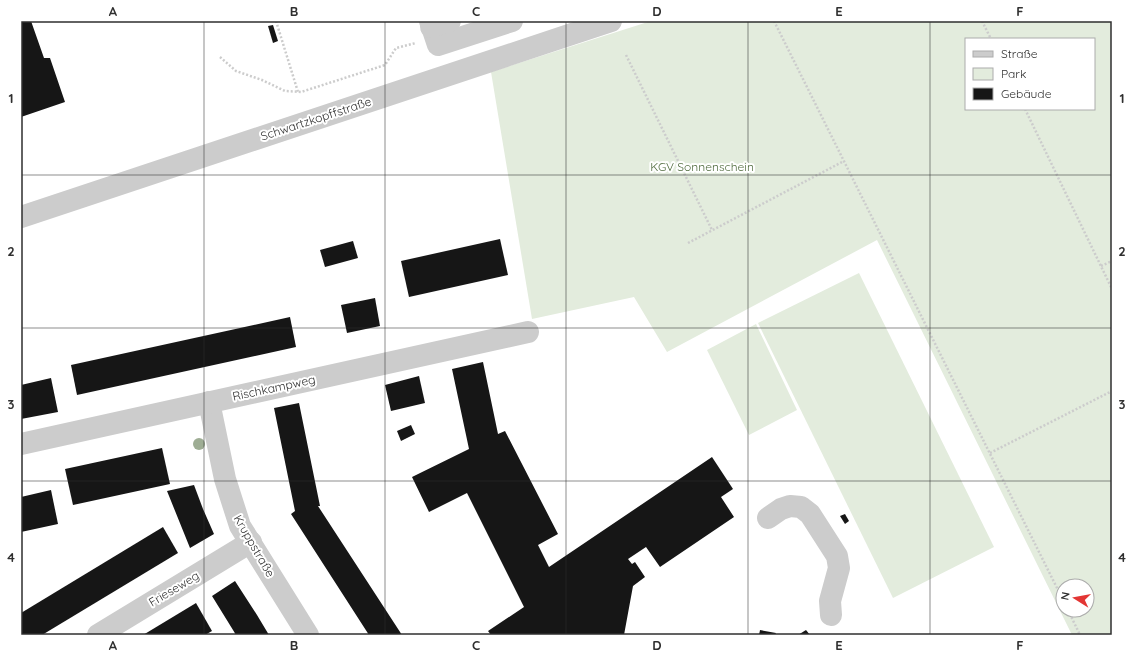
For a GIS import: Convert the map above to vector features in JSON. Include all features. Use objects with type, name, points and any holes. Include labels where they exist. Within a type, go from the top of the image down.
[{"type":"street","points":[[436,27],[438,45],[512,21]]},
{"type":"street","name":"Schwartzkopffstraße","points":[[21,218],[611,21]]},
{"type":"street","name":"Rischkampweg","points":[[21,444],[528,332]]},
{"type":"street","name":"Kruppstraße","points":[[209,402],[225,479],[232,506],[240,526],[308,635]]},
{"type":"street","points":[[768,518],[781,509],[790,506],[801,507],[810,514],[814,520],[837,556],[839,568],[830,601],[831,615]]},
{"type":"street","name":"Frieseweg","points":[[98,635],[250,542]]},
{"type":"path","points":[[276,21],[298,92]]},
{"type":"path","points":[[774,21],[1055,584]]},
{"type":"path","points":[[982,21],[990,38]]},
{"type":"path","points":[[220,57],[236,71],[262,80],[285,91],[298,92],[385,65],[396,48],[436,27]]},
{"type":"path","points":[[626,55],[712,230]]},
{"type":"path","points":[[1025,110],[1112,289]]},
{"type":"path","points":[[688,243],[844,162]]},
{"type":"path","points":[[1101,266],[1112,261]]},
{"type":"path","points":[[990,453],[1112,391]]},
{"type":"path","points":[[1072,618],[1080,635]]},
{"type":"green space","name":"KGV Sonnenschein","points":[[651,21],[1112,21],[1112,635],[1072,635],[1064,618],[1095,618],[1095,578],[1055,578],[1055,601],[877,240],[667,352],[634,297],[532,319],[491,72]]},
{"type":"green space","points":[[859,273],[994,547],[893,598],[758,323]]},
{"type":"green space","points":[[756,324],[797,410],[749,435],[707,350]]},
{"type":"building","points":[[21,21],[31,21],[44,58],[50,58],[65,102],[21,117]]},
{"type":"building","points":[[273,25],[278,41],[273,43],[268,26]]},
{"type":"building","points":[[500,239],[508,275],[409,297],[401,261]]},
{"type":"building","points":[[353,241],[358,258],[325,267],[320,250]]},
{"type":"building","points":[[375,298],[380,326],[347,333],[341,305]]},
{"type":"building","points":[[290,317],[296,347],[77,395],[71,365]]},
{"type":"building","points":[[483,362],[498,434],[505,431],[558,534],[538,545],[549,567],[712,457],[733,489],[721,497],[734,517],[660,567],[646,547],[628,559],[632,564],[635,562],[645,577],[633,586],[624,635],[491,635],[488,631],[524,607],[467,493],[429,512],[412,477],[469,449],[452,369]]},
{"type":"building","points":[[419,376],[425,403],[391,411],[385,385]]},
{"type":"building","points":[[51,378],[58,412],[21,419],[21,385]]},
{"type":"building","points":[[299,403],[320,506],[318,506],[402,635],[369,635],[291,514],[295,511],[274,408]]},
{"type":"building","points":[[411,425],[415,434],[401,441],[397,431]]},
{"type":"building","points":[[162,448],[170,484],[73,505],[65,469]]},
{"type":"building","points":[[194,485],[214,534],[190,548],[167,491]]},
{"type":"building","points":[[51,490],[58,524],[21,532],[21,497]]},
{"type":"building","points":[[845,514],[849,521],[845,524],[840,516]]},
{"type":"building","points":[[163,527],[178,553],[42,635],[21,635],[21,613]]},
{"type":"building","points":[[235,581],[269,635],[236,635],[212,596]]},
{"type":"building","points":[[196,603],[212,631],[205,635],[143,635]]},
{"type":"building","points":[[760,630],[776,633],[775,635],[759,635]]},
{"type":"building","points":[[806,630],[810,635],[798,635]]}]
